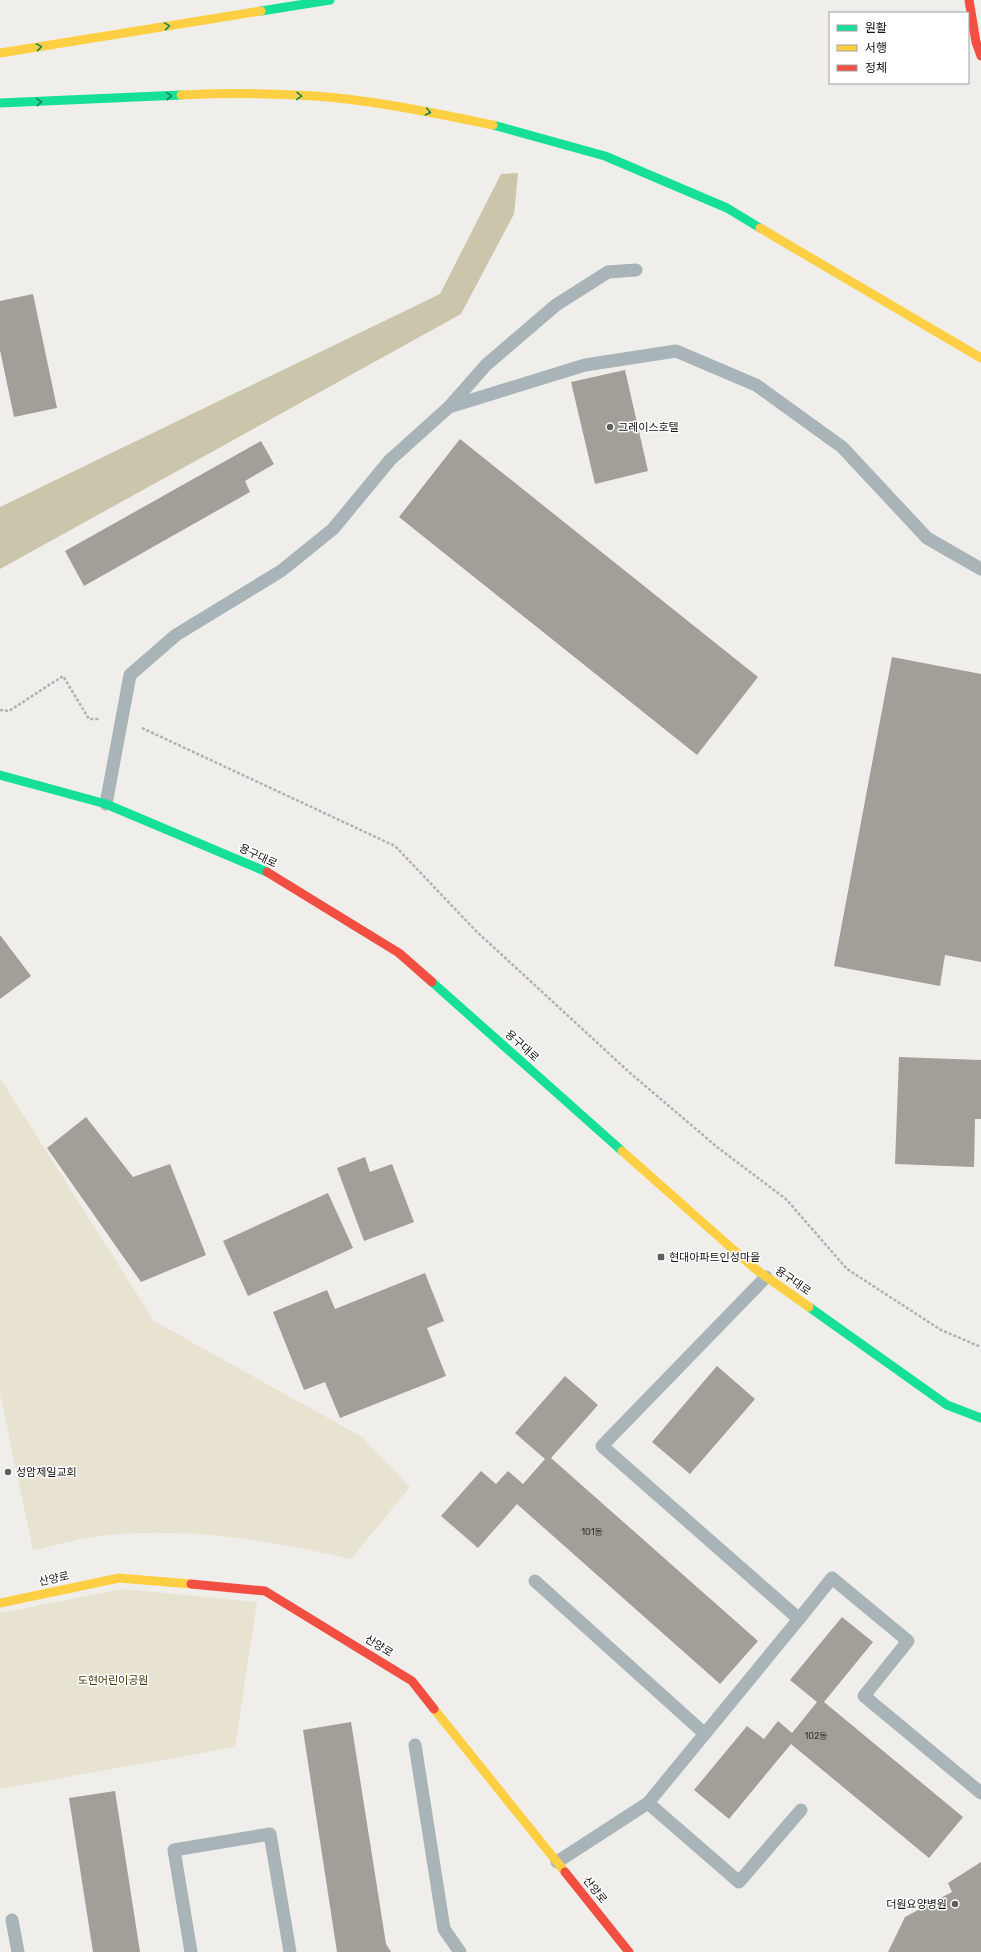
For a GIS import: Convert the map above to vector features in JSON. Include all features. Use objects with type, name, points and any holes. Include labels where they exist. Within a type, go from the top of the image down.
[{"type":"main road","points":[[0,53],[330,0]]},
{"type":"main road","points":[[969,0],[976,42],[981,56]]},
{"type":"main road","points":[[0,103],[226,93],[314,96],[421,110],[506,128],[604,156],[727,208],[981,358]]},
{"type":"main road","name":"용구대로","points":[[0,775],[106,804],[263,870],[399,953],[766,1277],[947,1405],[981,1418]]},
{"type":"main road","name":"산양로","points":[[0,1603],[119,1578],[266,1591],[412,1681],[629,1952]]},
{"type":"lane","points":[[106,804],[130,675],[176,635],[282,571],[327,533],[390,460],[449,406],[486,365],[556,305],[608,272],[636,270]]},
{"type":"lane","points":[[449,406],[585,365],[676,351],[756,384],[842,447],[927,538],[981,569]]},
{"type":"lane","points":[[766,1277],[602,1446],[799,1619]]},
{"type":"lane","points":[[557,1862],[648,1803],[832,1578],[908,1641],[864,1696],[981,1792]]},
{"type":"lane","points":[[535,1581],[705,1734]]},
{"type":"lane","points":[[415,1745],[444,1929],[460,1952]]},
{"type":"lane","points":[[648,1803],[739,1882],[801,1810]]},
{"type":"lane","points":[[191,1952],[174,1850],[270,1834],[290,1952]]},
{"type":"lane","points":[[12,1920],[18,1952]]},
{"type":"path","points":[[0,710],[9,711],[62,676],[89,719],[122,718],[395,846],[476,931],[629,1072],[717,1147],[786,1199],[847,1269],[941,1330],[981,1347]]},
{"type":"green space","points":[[0,1078],[154,1321],[362,1437],[410,1487],[351,1559],[262,1541],[201,1534],[170,1533],[140,1533],[100,1536],[33,1550],[0,1393]]},
{"type":"green space","name":"도현어린이공원","points":[[123,1589],[257,1602],[235,1747],[0,1789],[0,1613]]},
{"type":"shaded area","points":[[518,173],[514,214],[461,314],[0,569],[0,507],[440,294],[501,174]]},
{"type":"building","points":[[33,294],[57,408],[14,417],[0,350],[0,301]]},
{"type":"building","name":"그레이스호텔","points":[[625,370],[648,471],[595,484],[571,382]]},
{"type":"building","points":[[460,439],[758,677],[697,755],[399,517]]},
{"type":"building","points":[[261,441],[274,464],[245,481],[250,492],[84,586],[65,551]]},
{"type":"building","points":[[892,657],[981,674],[981,962],[945,955],[940,986],[834,966]]},
{"type":"building","points":[[0,935],[31,976],[0,999]]},
{"type":"building","points":[[899,1057],[981,1060],[981,1119],[975,1119],[974,1167],[895,1164]]},
{"type":"building","points":[[86,1117],[133,1177],[170,1164],[206,1255],[141,1282],[47,1148]]},
{"type":"building","points":[[365,1157],[370,1172],[392,1164],[414,1222],[364,1241],[337,1168]]},
{"type":"building","points":[[328,1193],[353,1248],[248,1296],[223,1241]]},
{"type":"building","points":[[425,1273],[444,1321],[427,1328],[446,1376],[340,1418],[325,1382],[304,1390],[273,1312],[327,1290],[335,1309]]},
{"type":"building","points":[[717,1366],[755,1399],[690,1474],[652,1442]]},
{"type":"building","points":[[565,1376],[598,1405],[551,1458],[758,1641],[720,1684],[517,1504],[478,1548],[441,1516],[481,1471],[496,1484],[508,1471],[523,1484],[545,1459],[515,1433]]},
{"type":"building","points":[[842,1617],[873,1642],[824,1702],[963,1817],[929,1858],[791,1744],[729,1819],[694,1790],[747,1726],[764,1739],[778,1721],[792,1733],[817,1702],[790,1680]]},
{"type":"building","points":[[351,1722],[386,1944],[391,1952],[337,1952],[303,1730]]},
{"type":"building","points":[[115,1791],[140,1952],[93,1952],[69,1798]]},
{"type":"building","name":"더원요양병원","points":[[981,1862],[981,1952],[888,1952],[905,1917],[952,1892],[948,1883]]},
{"type":"traffic: fast","points":[[261,11],[330,0]]},
{"type":"traffic: fast","points":[[0,103],[181,95]]},
{"type":"traffic: fast","points":[[493,125],[605,156],[727,208],[760,228]]},
{"type":"traffic: fast","points":[[0,775],[106,804],[267,872]]},
{"type":"traffic: fast","points":[[432,982],[622,1151]]},
{"type":"traffic: fast","points":[[809,1307],[947,1405],[981,1418]]},
{"type":"traffic: slow","points":[[0,53],[261,11]]},
{"type":"traffic: slow","points":[[181,95],[264,94],[336,98],[404,108],[493,125]]},
{"type":"traffic: slow","points":[[760,228],[981,358]]},
{"type":"traffic: slow","points":[[622,1151],[754,1268],[809,1307]]},
{"type":"traffic: slow","points":[[0,1603],[119,1578],[191,1584]]},
{"type":"traffic: slow","points":[[434,1709],[565,1872]]},
{"type":"traffic: jam","points":[[969,0],[976,42],[981,56]]},
{"type":"traffic: jam","points":[[267,872],[399,953],[432,982]]},
{"type":"traffic: jam","points":[[191,1584],[265,1591],[412,1681],[434,1709]]},
{"type":"traffic: jam","points":[[565,1872],[629,1952]]},
{"type":"place","name":"그레이스호텔","points":[[610,427]]},
{"type":"place","name":"현대아파트인성마을","points":[[661,1257]]},
{"type":"place","name":"성암제일교회","points":[[8,1472]]},
{"type":"place","name":"더원요양병원","points":[[955,1904]]}]
